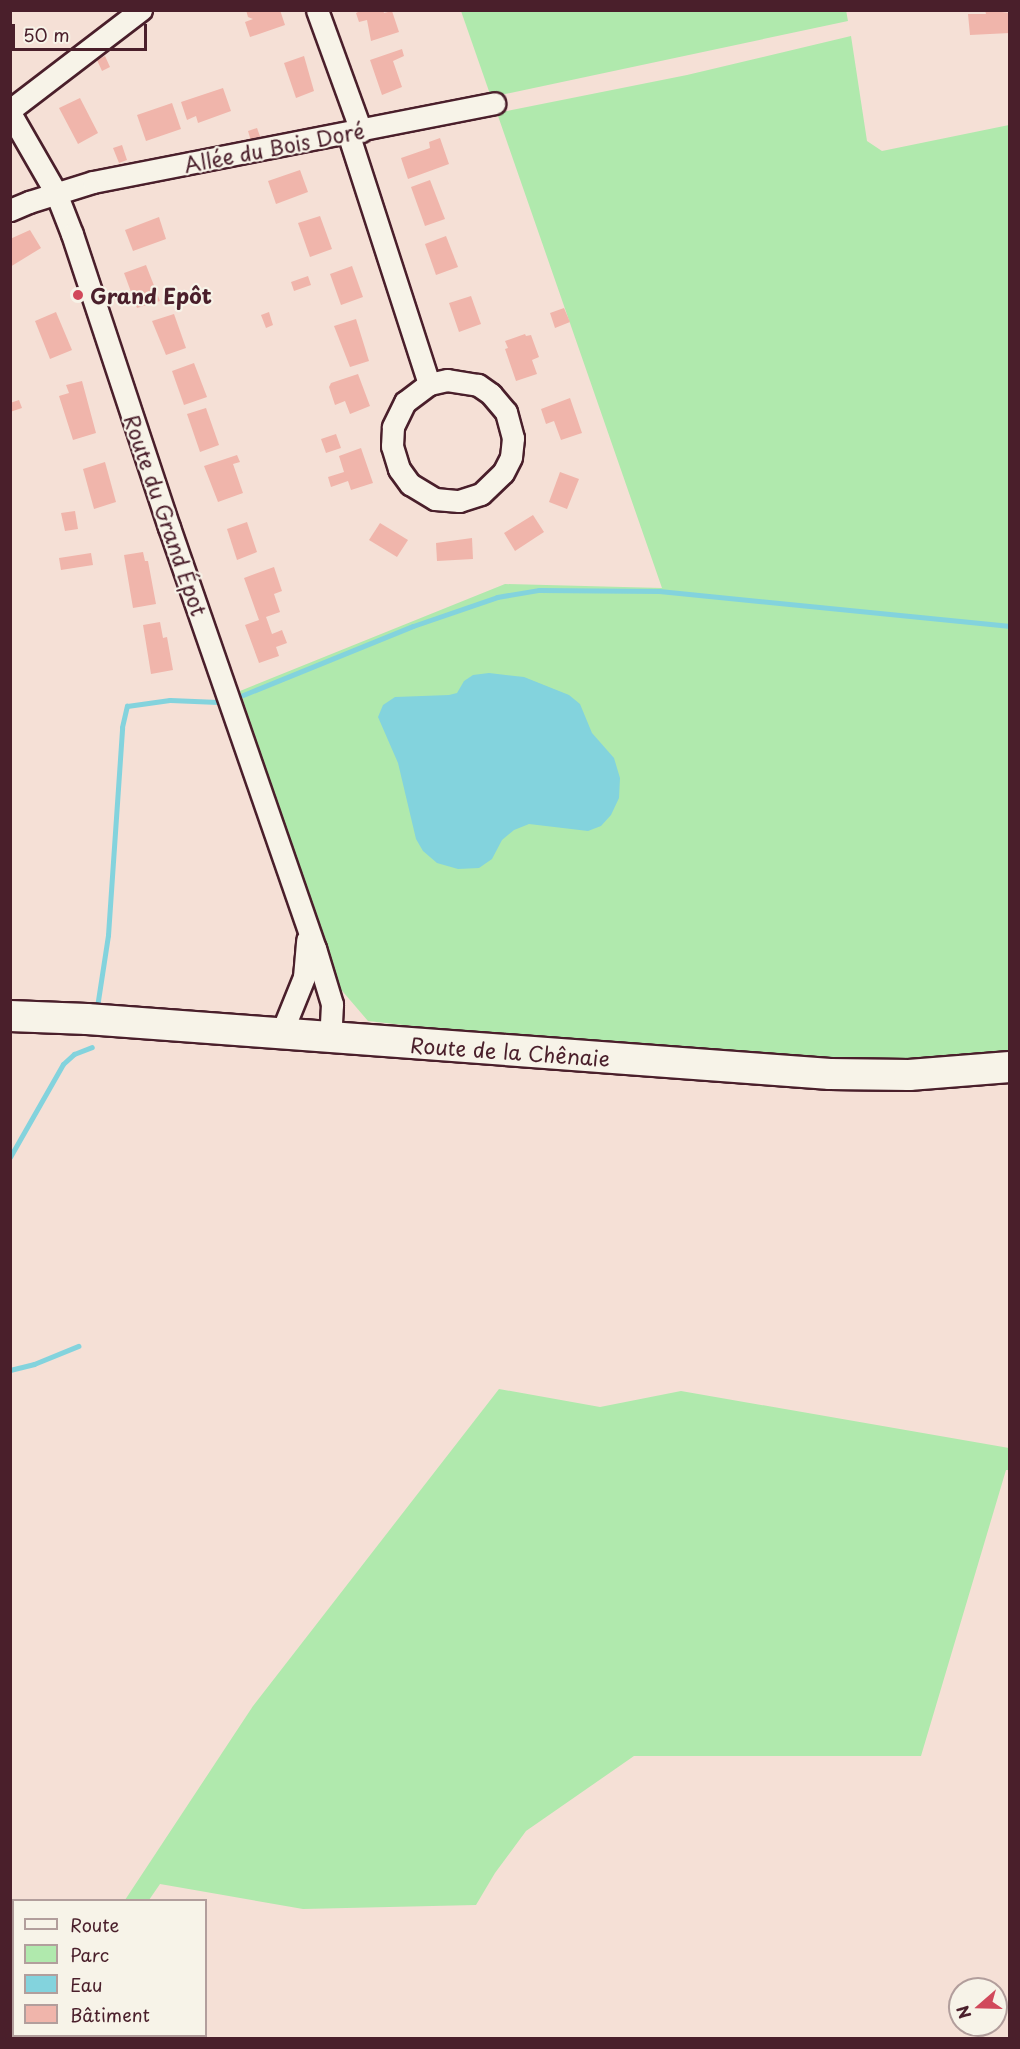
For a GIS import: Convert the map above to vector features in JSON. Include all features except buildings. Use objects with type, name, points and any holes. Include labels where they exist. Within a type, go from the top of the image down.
[{"type":"main road","name":"Route de la Chênaie","points":[[10,1016],[87,1018],[830,1074],[909,1075],[1010,1067]]},
{"type":"street","points":[[10,112],[141,10]]},
{"type":"street","points":[[317,10],[429,384]]},
{"type":"street","name":"Allée du Bois Doré","points":[[10,210],[56,193],[104,180],[494,103]]},
{"type":"street","name":"Route du Grand Épot","points":[[10,112],[56,193],[306,924],[332,1005],[330,1038]]},
{"type":"street","points":[[447,380],[478,385],[491,394],[506,412],[513,438],[511,457],[504,473],[481,494],[459,501],[435,499],[410,484],[399,469],[392,446],[393,427],[405,402],[429,384],[447,380]]},
{"type":"street","name":"Route du Grand Épot","points":[[281,1034],[304,977],[308,954],[306,924]]},
{"type":"green space","points":[[846,10],[848,21],[491,97],[461,11]]},
{"type":"green space","points":[[851,36],[867,141],[882,151],[1009,125],[1009,1052],[899,1062],[815,1062],[596,1047],[368,1021],[338,986],[240,691],[505,584],[662,588],[497,113],[687,75]]},
{"type":"green space","points":[[499,1389],[600,1407],[681,1391],[1009,1448],[1009,1470],[1006,1470],[921,1756],[634,1756],[526,1831],[495,1873],[476,1905],[303,1909],[160,1884],[150,1899],[126,1899],[253,1706]]},
{"type":"green space","points":[[10,1999],[12,1999],[12,2037],[97,2037],[96,2038],[11,2038]]},
{"type":"water","points":[[489,673],[524,677],[569,695],[580,704],[592,733],[614,758],[620,778],[619,798],[611,815],[601,826],[588,831],[529,824],[514,830],[502,840],[492,859],[479,868],[458,869],[437,863],[423,851],[416,839],[398,763],[378,717],[383,705],[395,697],[457,693],[464,681],[473,675]]},
{"type":"waterway","points":[[243,695],[413,626],[497,597],[539,590],[659,591],[1010,626]]},
{"type":"waterway","points":[[97,1007],[108,935],[122,727],[127,706],[170,700],[218,702]]},
{"type":"waterway","points":[[10,1157],[63,1064],[74,1054],[92,1047]]},
{"type":"waterway","points":[[10,1370],[34,1364],[78,1346]]},
{"type":"place","name":"Grand Epôt","points":[[78,295]]}]
